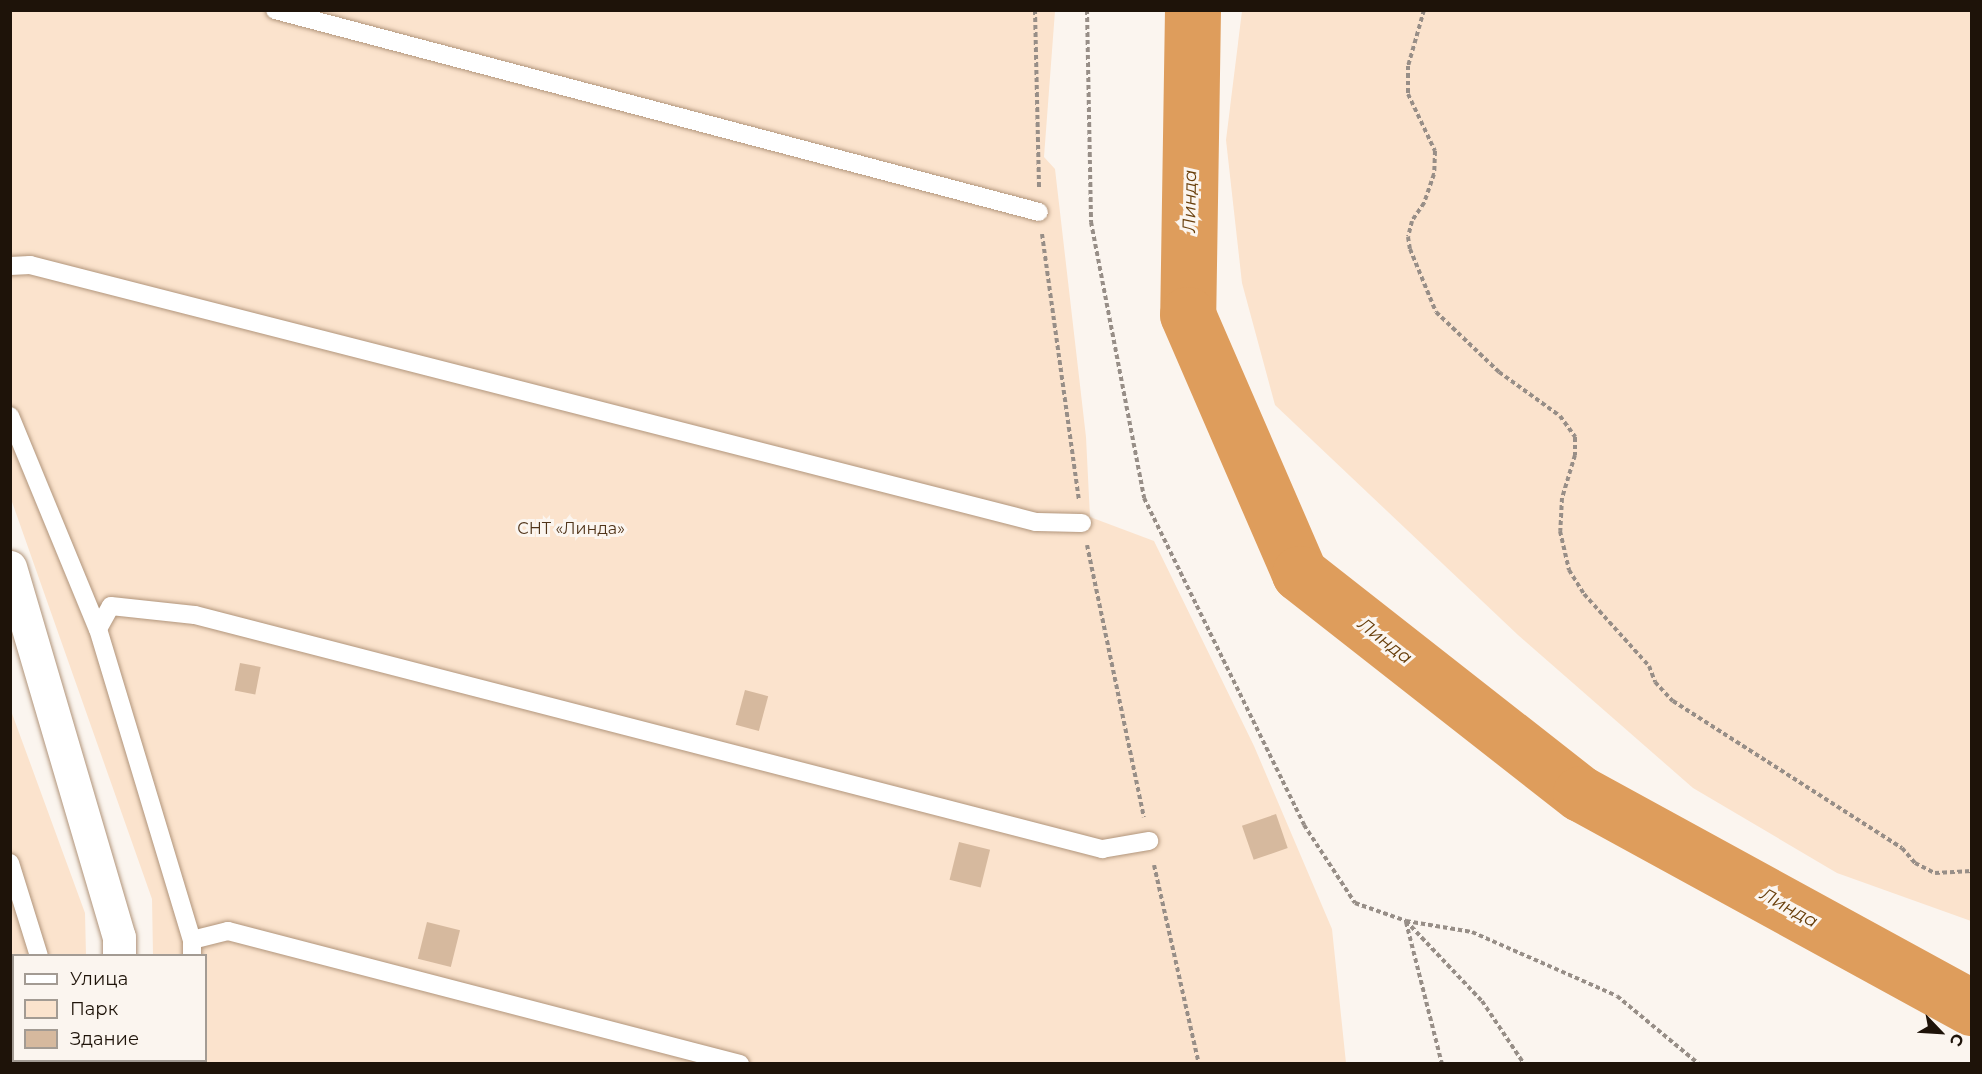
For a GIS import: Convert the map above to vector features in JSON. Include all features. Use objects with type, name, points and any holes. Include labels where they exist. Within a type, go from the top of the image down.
[{"type":"street","points":[[10,567],[119,937],[119,954]]},
{"type":"lane","points":[[275,10],[1039,212]]},
{"type":"lane","points":[[10,266],[30,265],[1036,522],[1082,523]]},
{"type":"lane","points":[[10,416],[98,629],[192,948],[228,931],[740,1064]]},
{"type":"lane","points":[[98,629],[111,606],[195,615],[1102,849],[1149,841]]},
{"type":"lane","points":[[10,863],[38,954]]},
{"type":"path","points":[[1087,10],[1091,222],[1144,498],[1304,825],[1355,903],[1406,921],[1472,932],[1617,996],[1699,1064]]},
{"type":"path","points":[[1424,10],[1408,66],[1408,94],[1435,151],[1434,174],[1424,203],[1412,221],[1408,237],[1410,249],[1436,312],[1499,372],[1560,416],[1575,437],[1575,455],[1562,498],[1560,524],[1569,570],[1584,594],[1649,666],[1655,682],[1673,700],[1902,848],[1915,863],[1935,873],[1971,871]]},
{"type":"path","points":[[1406,921],[1442,1064]]},
{"type":"path","points":[[1406,921],[1482,1001],[1524,1064]]},
{"type":"green space","name":"СНТ «Линда»","points":[[10,11],[1055,11],[1044,157],[1055,169],[1086,437],[1090,517],[1154,541],[1254,746],[1332,929],[1346,1063],[157,1063],[207,1062],[207,954],[153,954],[152,899],[11,499]]},
{"type":"green space","points":[[1242,11],[1971,11],[1971,921],[1837,873],[1693,788],[1518,635],[1275,405],[1242,283],[1226,140]]},
{"type":"green space","points":[[10,708],[85,913],[86,954],[12,954],[12,1062],[88,1063],[11,1063]]},
{"type":"building","points":[[240,663],[261,667],[255,694],[235,690]]},
{"type":"building","points":[[745,690],[768,696],[759,731],[736,725]]},
{"type":"building","points":[[1276,814],[1288,848],[1254,860],[1242,826]]},
{"type":"building","points":[[959,842],[990,850],[981,888],[950,880]]},
{"type":"building","points":[[427,922],[460,930],[451,967],[418,959]]},
{"type":"waterway","name":"Линда","points":[[1193,10],[1188,315],[1300,574],[1581,794],[1972,1008]]}]
